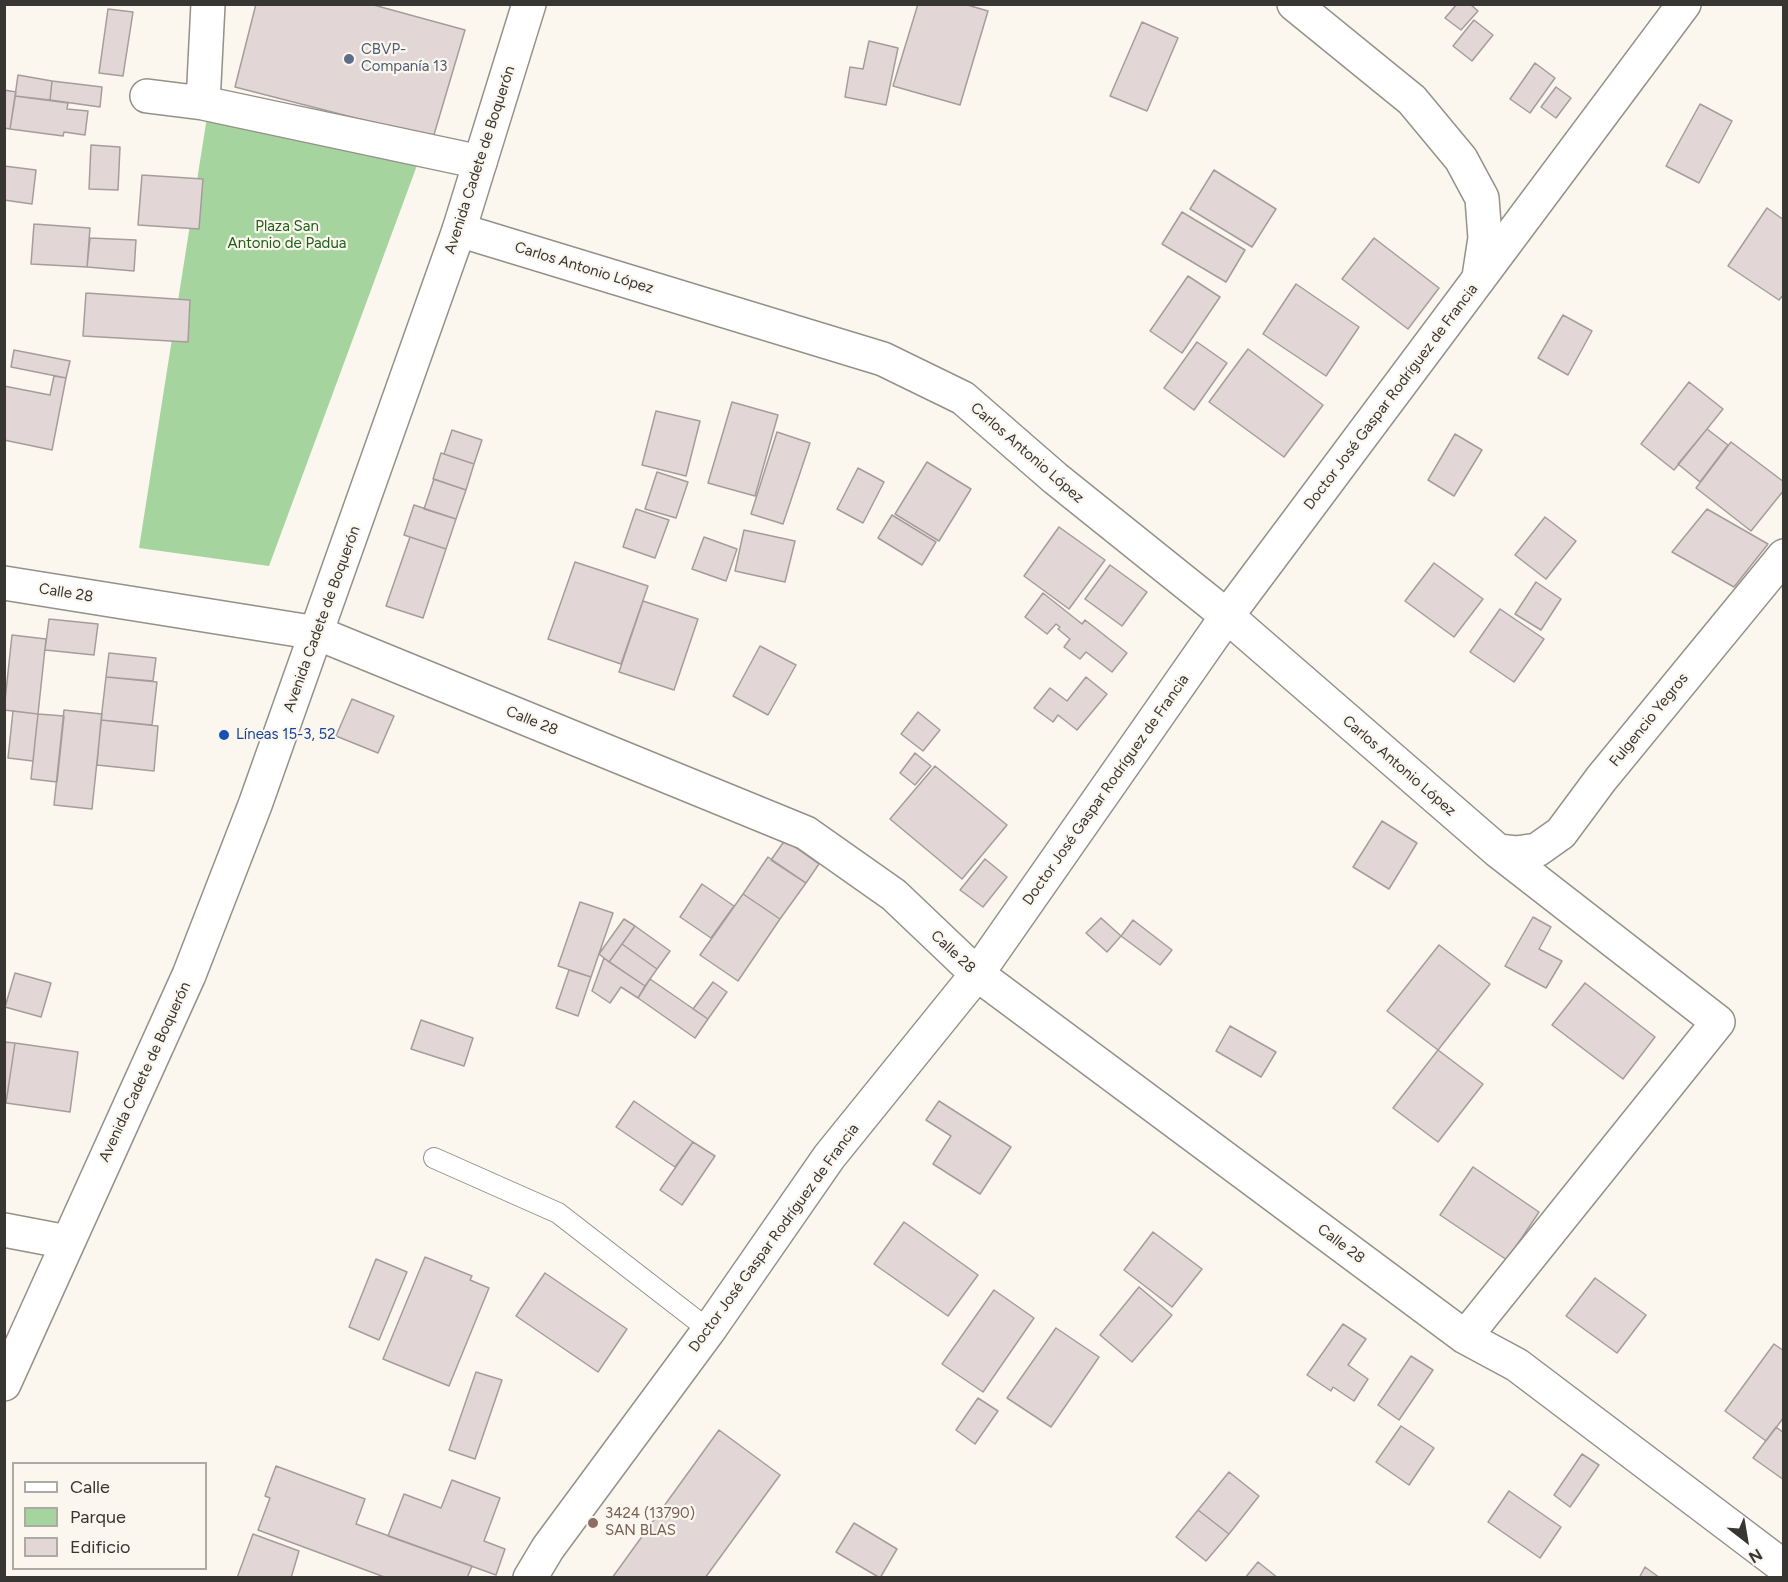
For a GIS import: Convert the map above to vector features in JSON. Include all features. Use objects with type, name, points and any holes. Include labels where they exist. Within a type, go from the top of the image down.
[{"type":"street","points":[[203,103],[208,4]]},
{"type":"street","name":"Avenida Cadete de Boquerón","points":[[4,1384],[189,975],[255,805],[459,230],[529,4]]},
{"type":"street","points":[[1294,4],[1412,100],[1461,159],[1482,198],[1485,238],[1478,280]]},
{"type":"street","name":"Doctor José Gaspar Rodríguez de Francia","points":[[530,1578],[548,1548],[709,1330],[829,1156],[977,974],[1227,616],[1684,4]]},
{"type":"street","points":[[147,96],[203,103],[480,162]]},
{"type":"street","name":"Carlos Antonio López","points":[[459,230],[883,359],[963,398],[1055,478],[1227,616],[1498,851],[1718,1022],[1465,1337]]},
{"type":"street","name":"Fulgencio Yegros","points":[[1498,851],[1516,853],[1538,850],[1561,833],[1608,770],[1784,556]]},
{"type":"street","name":"Calle 28","points":[[4,583],[317,633],[806,833],[894,896],[977,974],[1465,1337],[1517,1365],[1784,1567]]},
{"type":"street","points":[[4,1230],[67,1242]]},
{"type":"lane","points":[[435,1158],[558,1213],[709,1330]]},
{"type":"green space","name":"Plaza San Antonio de Padua","points":[[207,117],[419,160],[269,566],[139,548]]},
{"type":"building","name":"CBVP- Companía 13","points":[[256,4],[370,4],[465,30],[433,138],[235,87]]},
{"type":"building","points":[[918,4],[964,4],[988,11],[960,105],[893,86]]},
{"type":"building","points":[[1457,4],[1470,4],[1478,11],[1461,30],[1445,18]]},
{"type":"building","points":[[108,9],[133,12],[123,76],[99,73]]},
{"type":"building","points":[[1474,20],[1493,35],[1472,61],[1453,46]]},
{"type":"building","points":[[1142,22],[1178,38],[1147,111],[1110,96]]},
{"type":"building","points":[[869,41],[898,48],[886,105],[845,97],[850,67],[863,69]]},
{"type":"building","points":[[1535,63],[1555,78],[1530,113],[1510,99]]},
{"type":"building","points":[[18,75],[52,81],[50,100],[15,96]]},
{"type":"building","points":[[52,81],[102,87],[100,107],[50,100]]},
{"type":"building","points":[[1556,87],[1571,98],[1556,118],[1541,107]]},
{"type":"building","points":[[4,90],[16,92],[10,129],[4,128]]},
{"type":"building","points":[[15,96],[68,103],[67,109],[88,111],[85,135],[64,132],[63,136],[10,129]]},
{"type":"building","points":[[1700,104],[1732,121],[1699,183],[1666,166]]},
{"type":"building","points":[[91,145],[120,147],[118,190],[89,189]]},
{"type":"building","points":[[4,166],[36,170],[32,204],[4,200]]},
{"type":"building","points":[[1214,170],[1276,209],[1252,247],[1190,209]]},
{"type":"building","points":[[142,175],[203,179],[199,229],[138,225]]},
{"type":"building","points":[[1767,208],[1784,220],[1784,294],[1779,300],[1728,266]]},
{"type":"building","points":[[1182,212],[1245,250],[1226,282],[1162,244]]},
{"type":"building","points":[[34,224],[90,228],[87,267],[31,264]]},
{"type":"building","points":[[90,238],[136,240],[134,271],[87,267]]},
{"type":"building","points":[[1374,238],[1439,288],[1408,329],[1342,279]]},
{"type":"building","points":[[1188,276],[1220,297],[1182,353],[1150,331]]},
{"type":"building","points":[[1296,284],[1359,327],[1326,376],[1263,334]]},
{"type":"building","points":[[86,293],[190,300],[188,342],[83,336]]},
{"type":"building","points":[[1563,315],[1592,331],[1568,375],[1538,358]]},
{"type":"building","points":[[1197,342],[1227,363],[1194,410],[1164,388]]},
{"type":"building","points":[[1248,349],[1323,405],[1284,457],[1209,402]]},
{"type":"building","points":[[14,350],[70,361],[66,378],[11,367]]},
{"type":"building","points":[[54,376],[66,378],[52,450],[4,440],[4,386],[50,395]]},
{"type":"building","points":[[1689,382],[1723,409],[1674,470],[1641,444]]},
{"type":"building","points":[[732,402],[778,415],[755,496],[708,483]]},
{"type":"building","points":[[656,411],[700,421],[686,476],[642,465]]},
{"type":"building","points":[[1707,429],[1728,445],[1700,482],[1678,464]]},
{"type":"building","points":[[452,430],[482,440],[474,464],[444,454]]},
{"type":"building","points":[[777,432],[810,443],[783,524],[751,514]]},
{"type":"building","points":[[1455,434],[1482,450],[1454,496],[1428,480]]},
{"type":"building","points":[[1731,442],[1784,482],[1784,490],[1751,531],[1696,488]]},
{"type":"building","points":[[441,453],[474,464],[466,490],[433,479]]},
{"type":"building","points":[[927,462],[971,489],[939,541],[895,514]]},
{"type":"building","points":[[858,468],[884,482],[863,523],[837,509]]},
{"type":"building","points":[[657,472],[688,482],[676,518],[645,509]]},
{"type":"building","points":[[434,479],[466,490],[456,519],[424,509]]},
{"type":"building","points":[[414,505],[456,519],[446,549],[404,535]]},
{"type":"building","points":[[636,509],[669,520],[655,558],[623,547]]},
{"type":"building","points":[[1707,509],[1768,544],[1734,587],[1672,552]]},
{"type":"building","points":[[892,515],[936,542],[922,565],[878,538]]},
{"type":"building","points":[[1545,517],[1576,541],[1546,579],[1515,555]]},
{"type":"building","points":[[1059,527],[1105,560],[1069,609],[1024,576]]},
{"type":"building","points":[[744,530],[795,541],[785,582],[735,571]]},
{"type":"building","points":[[410,537],[446,549],[423,618],[386,606]]},
{"type":"building","points":[[704,537],[737,549],[726,581],[692,569]]},
{"type":"building","points":[[575,562],[648,586],[621,664],[548,639]]},
{"type":"building","points":[[1434,563],[1483,599],[1454,637],[1405,601]]},
{"type":"building","points":[[1110,565],[1147,592],[1122,626],[1085,599]]},
{"type":"building","points":[[1536,582],[1561,599],[1541,630],[1515,614]]},
{"type":"building","points":[[1043,593],[1082,624],[1085,620],[1127,653],[1112,672],[1086,652],[1080,659],[1064,647],[1070,639],[1058,629],[1060,627],[1056,624],[1047,634],[1025,617]]},
{"type":"building","points":[[643,601],[698,619],[674,690],[619,672]]},
{"type":"building","points":[[1500,609],[1544,639],[1514,682],[1470,652]]},
{"type":"building","points":[[49,619],[98,624],[94,655],[45,650]]},
{"type":"building","points":[[12,635],[46,639],[38,714],[4,710]]},
{"type":"building","points":[[760,646],[796,665],[768,715],[733,696]]},
{"type":"building","points":[[109,653],[156,658],[153,681],[106,677]]},
{"type":"building","points":[[106,677],[157,682],[152,725],[101,720]]},
{"type":"building","points":[[1086,677],[1107,694],[1077,730],[1058,715],[1053,722],[1034,708],[1050,688],[1067,701]]},
{"type":"building","points":[[352,699],[394,716],[378,753],[336,736]]},
{"type":"building","points":[[64,710],[102,714],[92,809],[54,805]]},
{"type":"building","points":[[13,711],[38,714],[33,761],[8,758]]},
{"type":"building","points":[[918,712],[940,730],[923,751],[901,734]]},
{"type":"building","points":[[38,714],[64,716],[57,782],[31,779]]},
{"type":"building","points":[[101,720],[158,726],[154,771],[97,765]]},
{"type":"building","points":[[915,753],[931,766],[915,785],[900,773]]},
{"type":"building","points":[[935,766],[1007,825],[962,879],[890,819]]},
{"type":"building","points":[[1382,821],[1417,843],[1389,889],[1353,867]]},
{"type":"building","points":[[785,840],[819,864],[806,883],[771,860]]},
{"type":"building","points":[[768,857],[806,883],[780,919],[743,894]]},
{"type":"building","points":[[985,859],[1007,877],[983,907],[960,890]]},
{"type":"building","points":[[702,884],[734,906],[711,938],[680,917]]},
{"type":"building","points":[[743,894],[780,919],[738,981],[700,955]]},
{"type":"building","points":[[580,902],[613,913],[591,977],[558,966]]},
{"type":"building","points":[[1533,917],[1551,927],[1539,949],[1562,961],[1546,988],[1505,966]]},
{"type":"building","points":[[1101,918],[1121,936],[1107,952],[1086,933]]},
{"type":"building","points":[[624,919],[635,926],[609,962],[599,954]]},
{"type":"building","points":[[1133,920],[1172,950],[1160,965],[1121,936]]},
{"type":"building","points":[[635,926],[670,951],[657,969],[622,944]]},
{"type":"building","points":[[622,944],[657,969],[645,986],[609,962]]},
{"type":"building","points":[[1439,945],[1490,984],[1438,1050],[1387,1011]]},
{"type":"building","points":[[604,958],[645,986],[638,998],[621,987],[610,1003],[592,991]]},
{"type":"building","points":[[569,970],[591,977],[578,1016],[556,1008]]},
{"type":"building","points":[[15,973],[51,983],[41,1017],[5,1007]]},
{"type":"building","points":[[650,979],[708,1019],[695,1038],[638,998]]},
{"type":"building","points":[[713,982],[727,992],[708,1019],[693,1009]]},
{"type":"building","points":[[1585,983],[1655,1037],[1623,1079],[1552,1025]]},
{"type":"building","points":[[421,1020],[473,1038],[464,1066],[411,1049]]},
{"type":"building","points":[[1230,1026],[1276,1052],[1261,1077],[1216,1051]]},
{"type":"building","points":[[4,1042],[15,1043],[6,1103],[4,1103]]},
{"type":"building","points":[[15,1043],[78,1052],[70,1112],[6,1103]]},
{"type":"building","points":[[1438,1050],[1483,1084],[1438,1142],[1393,1108]]},
{"type":"building","points":[[634,1101],[693,1142],[675,1167],[616,1127]]},
{"type":"building","points":[[939,1101],[1011,1147],[980,1194],[933,1164],[951,1136],[926,1120]]},
{"type":"building","points":[[693,1142],[715,1156],[682,1205],[660,1190]]},
{"type":"building","points":[[1473,1167],[1539,1212],[1507,1260],[1440,1215]]},
{"type":"building","points":[[904,1222],[978,1275],[948,1316],[874,1264]]},
{"type":"building","points":[[1153,1232],[1202,1269],[1172,1307],[1124,1270]]},
{"type":"building","points":[[425,1257],[472,1276],[470,1280],[489,1288],[449,1386],[383,1359]]},
{"type":"building","points":[[376,1259],[407,1272],[379,1340],[349,1327]]},
{"type":"building","points":[[545,1273],[627,1329],[598,1372],[516,1316]]},
{"type":"building","points":[[1595,1278],[1646,1315],[1617,1353],[1566,1316]]},
{"type":"building","points":[[1139,1287],[1172,1315],[1132,1362],[1100,1335]]},
{"type":"building","points":[[994,1290],[1034,1318],[983,1392],[942,1364]]},
{"type":"building","points":[[1343,1324],[1366,1339],[1348,1365],[1368,1379],[1354,1401],[1333,1387],[1331,1391],[1307,1375]]},
{"type":"building","points":[[1056,1328],[1099,1357],[1051,1427],[1007,1398]]},
{"type":"building","points":[[1774,1344],[1784,1351],[1784,1417],[1766,1441],[1725,1411]]},
{"type":"building","points":[[1411,1356],[1433,1370],[1399,1420],[1378,1405]]},
{"type":"building","points":[[476,1372],[502,1380],[475,1459],[449,1450]]},
{"type":"building","points":[[978,1398],[998,1411],[975,1444],[956,1430]]},
{"type":"building","points":[[1401,1426],[1434,1448],[1409,1485],[1376,1462]]},
{"type":"building","points":[[1776,1427],[1784,1433],[1784,1480],[1753,1458]]},
{"type":"building","points":[[719,1430],[780,1475],[705,1578],[612,1578]]},
{"type":"building","points":[[1582,1454],[1599,1465],[1570,1507],[1554,1495]]},
{"type":"building","points":[[276,1466],[365,1499],[356,1524],[472,1566],[467,1578],[387,1578],[258,1530],[270,1498],[265,1496]]},
{"type":"building","points":[[1229,1472],[1259,1496],[1229,1534],[1198,1510]]},
{"type":"building","points":[[452,1480],[500,1498],[484,1541],[505,1549],[496,1575],[388,1536],[404,1494],[441,1508]]},
{"type":"building","points":[[1509,1491],[1561,1527],[1540,1558],[1488,1522]]},
{"type":"building","points":[[1198,1510],[1229,1534],[1206,1561],[1176,1537]]},
{"type":"building","points":[[854,1523],[897,1549],[880,1578],[836,1552]]},
{"type":"building","points":[[253,1534],[299,1551],[291,1578],[237,1578]]},
{"type":"building","points":[[1258,1562],[1278,1578],[1245,1578]]},
{"type":"building","points":[[1645,1567],[1660,1578],[1639,1578]]},
{"type":"place","name":"CBVP- Companía 13","points":[[349,59]]},
{"type":"place","name":"Líneas 15-3, 52","points":[[224,735]]},
{"type":"place","name":"3424 (13790) SAN BLAS","points":[[593,1523]]}]
